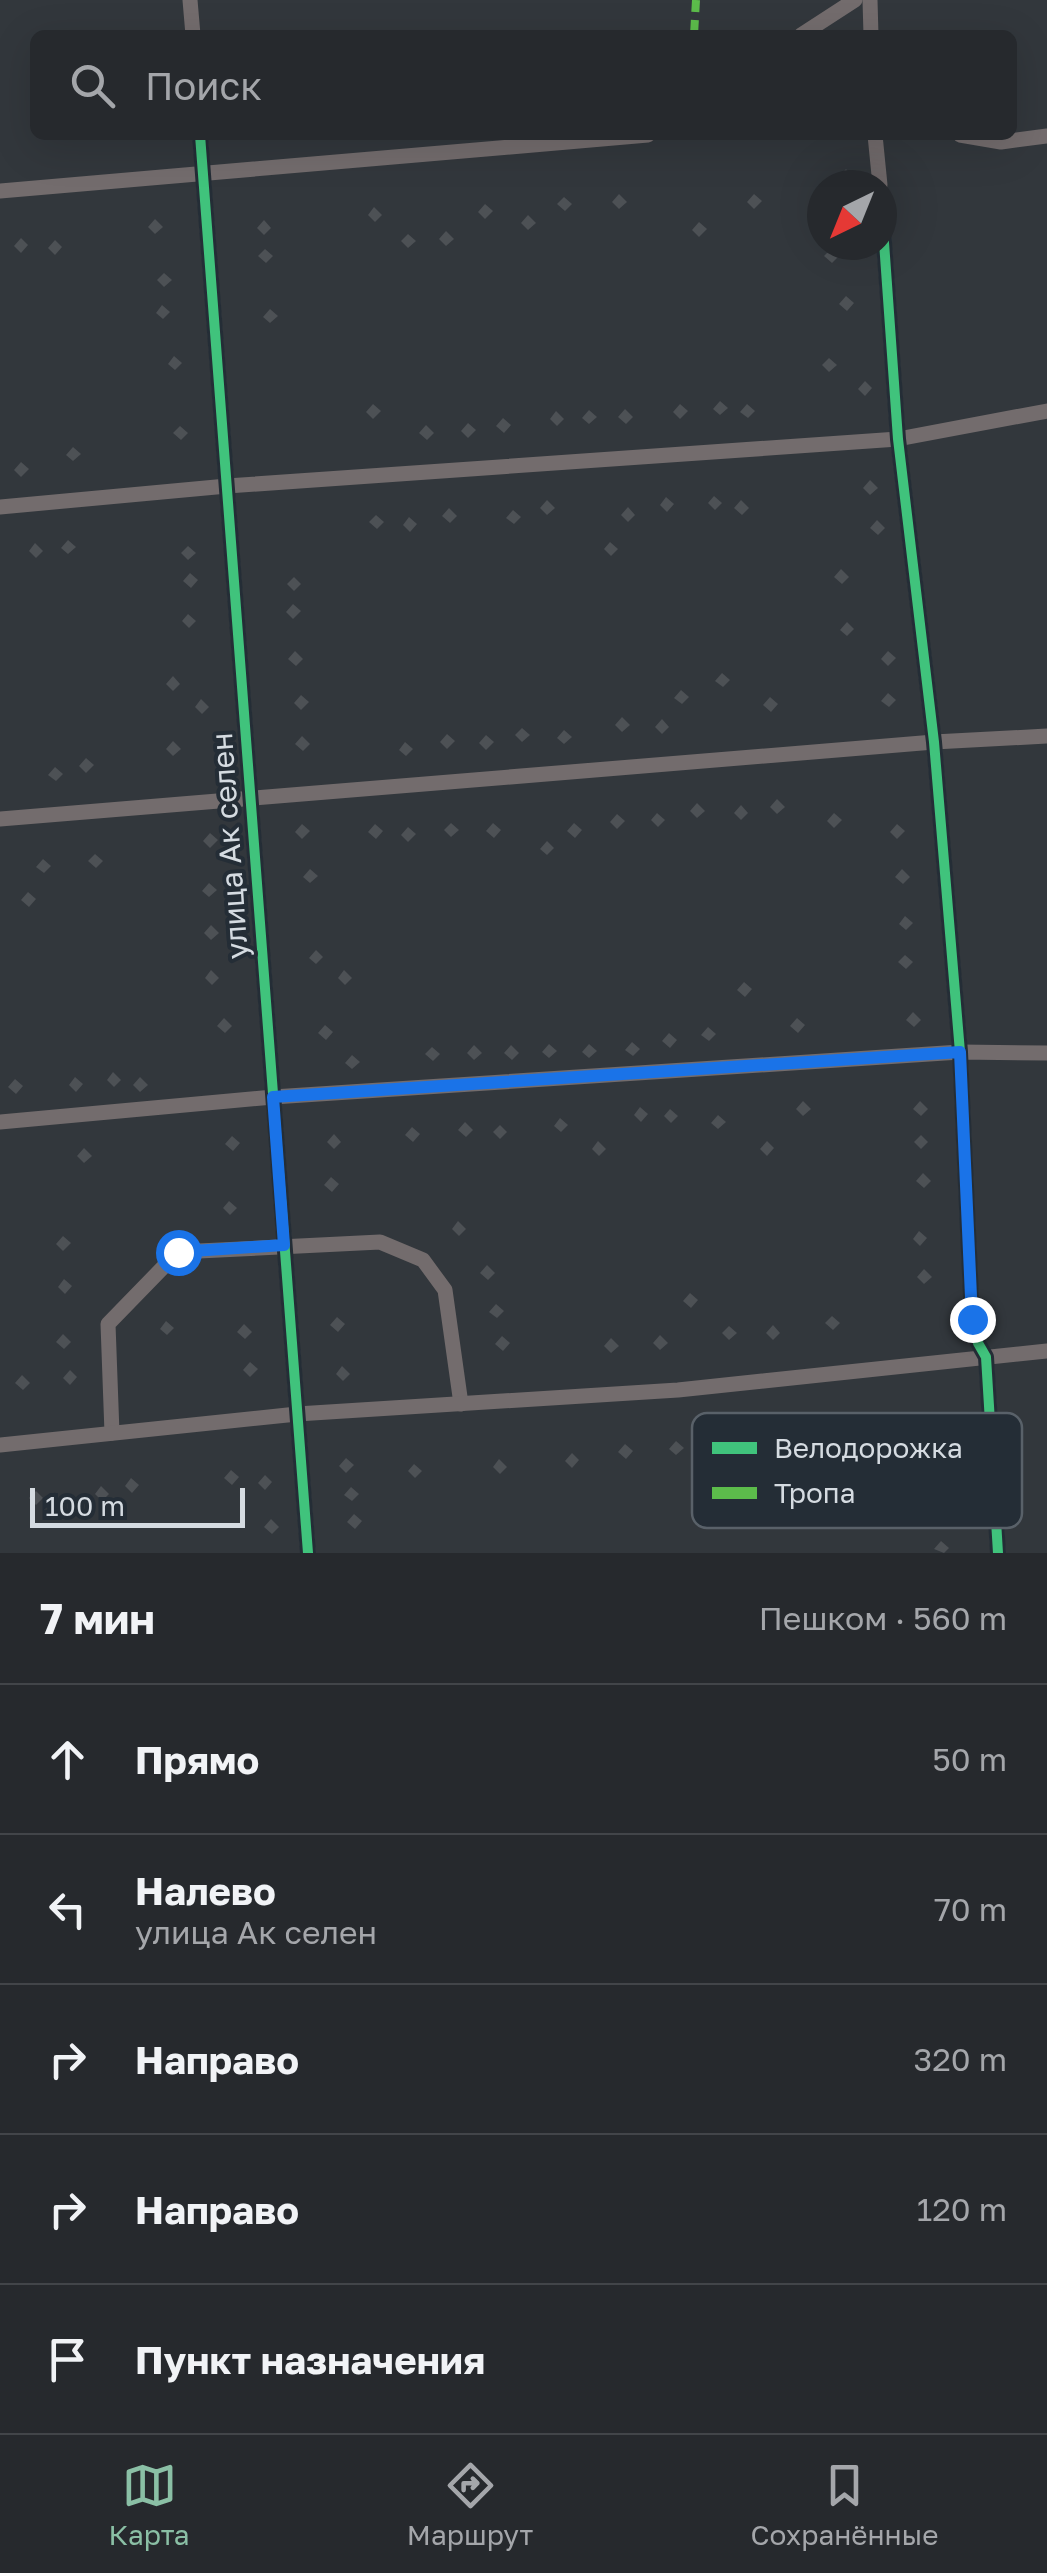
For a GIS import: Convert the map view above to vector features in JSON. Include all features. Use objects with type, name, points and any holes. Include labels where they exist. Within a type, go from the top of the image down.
[{"type":"street","points":[[190,0],[193,30]]},
{"type":"street","points":[[808,30],[855,0]]},
{"type":"street","points":[[870,0],[871,30]]},
{"type":"street","points":[[1017,140],[1047,136]]},
{"type":"street","name":"улица Ак селен","points":[[200,140],[308,1553]]},
{"type":"street","points":[[0,191],[586,140]]},
{"type":"street","points":[[876,140],[878,170]]},
{"type":"street","points":[[989,140],[1016,140]]},
{"type":"street","points":[[885,260],[898,439],[934,742],[960,1052],[972,1319],[978,1344],[986,1357],[989,1413]]},
{"type":"street","points":[[0,506],[227,486],[898,439],[1047,411]]},
{"type":"street","points":[[0,819],[1047,736]]},
{"type":"street","points":[[0,1122],[273,1097],[960,1052],[1047,1053]]},
{"type":"street","points":[[112,1433],[108,1324],[178,1252],[380,1242],[423,1260],[445,1290],[461,1404]]},
{"type":"street","points":[[0,1444],[298,1414],[678,1390],[1047,1351]]},
{"type":"street","points":[[996,1528],[998,1553]]},
{"type":"building","points":[[619,194],[627,202],[619,209],[612,202]]},
{"type":"building","points":[[754,194],[762,201],[754,209],[747,202]]},
{"type":"building","points":[[564,197],[572,204],[565,211],[557,204]]},
{"type":"building","points":[[485,204],[493,211],[485,219],[478,212]]},
{"type":"building","points":[[374,207],[382,215],[375,222],[368,215]]},
{"type":"building","points":[[528,215],[536,223],[528,230],[521,223]]},
{"type":"building","points":[[155,219],[163,227],[155,234],[148,227]]},
{"type":"building","points":[[264,220],[271,228],[264,235],[257,228]]},
{"type":"building","points":[[699,222],[707,229],[699,237],[692,230]]},
{"type":"building","points":[[446,231],[454,239],[446,246],[439,239]]},
{"type":"building","points":[[408,234],[416,241],[408,248],[401,241]]},
{"type":"building","points":[[21,238],[28,245],[21,253],[14,246]]},
{"type":"building","points":[[55,240],[62,247],[55,255],[48,248]]},
{"type":"building","points":[[265,249],[273,256],[266,263],[258,256]]},
{"type":"building","points":[[164,273],[172,280],[164,287],[157,280]]},
{"type":"building","points":[[846,296],[854,303],[847,311],[839,304]]},
{"type":"building","points":[[162,305],[170,312],[163,319],[156,313]]},
{"type":"building","points":[[270,309],[278,316],[270,323],[263,317]]},
{"type":"building","points":[[174,356],[182,363],[175,370],[168,364]]},
{"type":"building","points":[[829,358],[837,365],[829,372],[822,365]]},
{"type":"building","points":[[865,381],[872,388],[865,396],[858,389]]},
{"type":"building","points":[[720,401],[728,408],[720,415],[713,409]]},
{"type":"building","points":[[373,404],[381,411],[373,419],[366,412]]},
{"type":"building","points":[[680,404],[688,411],[680,419],[673,412]]},
{"type":"building","points":[[747,404],[755,411],[748,418],[740,412]]},
{"type":"building","points":[[625,409],[633,417],[626,424],[618,417]]},
{"type":"building","points":[[589,410],[597,417],[589,424],[582,418]]},
{"type":"building","points":[[556,411],[564,419],[557,426],[550,419]]},
{"type":"building","points":[[503,418],[511,425],[504,433],[496,426]]},
{"type":"building","points":[[468,423],[476,430],[468,438],[461,431]]},
{"type":"building","points":[[426,425],[434,433],[427,440],[419,433]]},
{"type":"building","points":[[180,426],[188,433],[181,440],[173,433]]},
{"type":"building","points":[[73,447],[81,454],[73,461],[66,455]]},
{"type":"building","points":[[21,462],[29,469],[21,477],[14,470]]},
{"type":"building","points":[[870,480],[878,488],[870,495],[863,488]]},
{"type":"building","points":[[714,496],[722,503],[715,510],[708,503]]},
{"type":"building","points":[[666,497],[674,504],[667,512],[660,505]]},
{"type":"building","points":[[547,500],[555,508],[547,515],[540,508]]},
{"type":"building","points":[[741,500],[749,508],[742,515],[734,508]]},
{"type":"building","points":[[628,507],[635,515],[628,522],[621,515]]},
{"type":"building","points":[[449,508],[457,516],[450,523],[442,516]]},
{"type":"building","points":[[513,510],[521,517],[514,524],[506,518]]},
{"type":"building","points":[[376,515],[384,522],[377,529],[369,522]]},
{"type":"building","points":[[409,517],[417,524],[410,532],[403,525]]},
{"type":"building","points":[[877,520],[885,528],[878,535],[870,528]]},
{"type":"building","points":[[68,540],[76,547],[68,554],[61,548]]},
{"type":"building","points":[[610,542],[618,549],[611,556],[604,549]]},
{"type":"building","points":[[35,543],[43,551],[36,558],[29,551]]},
{"type":"building","points":[[188,546],[196,553],[188,560],[181,553]]},
{"type":"building","points":[[841,569],[849,577],[842,584],[834,577]]},
{"type":"building","points":[[190,573],[198,580],[191,588],[183,581]]},
{"type":"building","points":[[294,577],[301,584],[294,591],[287,584]]},
{"type":"building","points":[[293,604],[301,611],[293,619],[286,612]]},
{"type":"building","points":[[188,614],[196,621],[189,628],[182,621]]},
{"type":"building","points":[[847,622],[854,629],[847,636],[840,630]]},
{"type":"building","points":[[295,651],[303,659],[296,666],[288,659]]},
{"type":"building","points":[[888,651],[896,658],[888,666],[881,659]]},
{"type":"building","points":[[722,673],[730,680],[723,687],[715,681]]},
{"type":"building","points":[[173,676],[180,684],[173,691],[166,684]]},
{"type":"building","points":[[681,690],[689,697],[682,704],[674,698]]},
{"type":"building","points":[[888,693],[896,700],[889,707],[881,701]]},
{"type":"building","points":[[301,695],[309,702],[301,710],[294,703]]},
{"type":"building","points":[[770,697],[778,704],[771,712],[763,705]]},
{"type":"building","points":[[201,699],[209,707],[202,714],[195,707]]},
{"type":"building","points":[[622,717],[630,725],[622,732],[615,725]]},
{"type":"building","points":[[662,719],[669,727],[662,734],[655,727]]},
{"type":"building","points":[[522,728],[530,735],[522,742],[515,735]]},
{"type":"building","points":[[564,730],[572,737],[564,744],[557,738]]},
{"type":"building","points":[[447,734],[455,741],[447,749],[440,742]]},
{"type":"building","points":[[486,735],[494,742],[486,750],[479,743]]},
{"type":"building","points":[[302,736],[310,744],[303,751],[295,744]]},
{"type":"building","points":[[173,741],[181,749],[173,756],[166,749]]},
{"type":"building","points":[[405,742],[413,749],[406,756],[399,750]]},
{"type":"building","points":[[86,758],[94,765],[86,773],[79,766]]},
{"type":"building","points":[[55,767],[63,774],[56,781],[48,775]]},
{"type":"building","points":[[777,799],[785,807],[777,814],[770,807]]},
{"type":"building","points":[[697,803],[705,811],[697,818],[690,811]]},
{"type":"building","points":[[741,805],[748,813],[741,820],[734,813]]},
{"type":"building","points":[[657,813],[665,820],[658,827],[651,820]]},
{"type":"building","points":[[834,813],[842,820],[834,828],[827,821]]},
{"type":"building","points":[[617,814],[625,821],[617,829],[610,822]]},
{"type":"building","points":[[451,823],[459,830],[451,837],[444,830]]},
{"type":"building","points":[[493,823],[501,830],[494,838],[486,831]]},
{"type":"building","points":[[574,823],[582,830],[575,838],[567,831]]},
{"type":"building","points":[[302,824],[310,831],[302,839],[295,832]]},
{"type":"building","points":[[375,824],[383,831],[376,839],[368,832]]},
{"type":"building","points":[[897,824],[905,831],[897,839],[890,832]]},
{"type":"building","points":[[408,827],[416,834],[408,842],[401,835]]},
{"type":"building","points":[[210,833],[218,840],[210,848],[203,841]]},
{"type":"building","points":[[547,841],[554,848],[547,855],[540,849]]},
{"type":"building","points":[[95,854],[103,861],[96,868],[88,861]]},
{"type":"building","points":[[43,859],[51,866],[44,873],[36,867]]},
{"type":"building","points":[[310,869],[318,876],[310,883],[303,877]]},
{"type":"building","points":[[902,869],[910,877],[903,884],[895,877]]},
{"type":"building","points":[[209,883],[217,890],[209,897],[202,891]]},
{"type":"building","points":[[28,892],[36,899],[29,907],[21,900]]},
{"type":"building","points":[[905,916],[913,923],[906,930],[899,924]]},
{"type":"building","points":[[211,925],[219,933],[211,940],[204,933]]},
{"type":"building","points":[[316,950],[323,957],[316,964],[309,958]]},
{"type":"building","points":[[905,955],[913,962],[906,969],[898,962]]},
{"type":"building","points":[[211,970],[219,978],[212,985],[205,978]]},
{"type":"building","points":[[344,970],[352,978],[345,985],[338,978]]},
{"type":"building","points":[[744,982],[752,989],[745,997],[737,990]]},
{"type":"building","points":[[913,1012],[921,1020],[914,1027],[906,1020]]},
{"type":"building","points":[[224,1018],[232,1026],[225,1033],[217,1026]]},
{"type":"building","points":[[797,1018],[805,1025],[798,1033],[790,1026]]},
{"type":"building","points":[[325,1025],[333,1032],[326,1040],[318,1033]]},
{"type":"building","points":[[708,1027],[716,1034],[709,1041],[701,1035]]},
{"type":"building","points":[[669,1033],[677,1040],[670,1048],[662,1041]]},
{"type":"building","points":[[632,1042],[640,1049],[633,1056],[625,1050]]},
{"type":"building","points":[[549,1044],[557,1051],[549,1058],[542,1052]]},
{"type":"building","points":[[589,1044],[597,1051],[589,1058],[582,1052]]},
{"type":"building","points":[[474,1045],[482,1053],[474,1060],[467,1053]]},
{"type":"building","points":[[511,1045],[519,1053],[512,1060],[504,1053]]},
{"type":"building","points":[[432,1047],[440,1054],[433,1061],[425,1054]]},
{"type":"building","points":[[352,1055],[360,1062],[352,1069],[345,1063]]},
{"type":"building","points":[[113,1072],[121,1080],[114,1087],[107,1080]]},
{"type":"building","points":[[75,1077],[83,1084],[76,1092],[69,1085]]},
{"type":"building","points":[[140,1077],[148,1085],[140,1092],[133,1085]]},
{"type":"building","points":[[15,1079],[23,1086],[16,1094],[8,1087]]},
{"type":"building","points":[[803,1101],[811,1109],[803,1116],[796,1109]]},
{"type":"building","points":[[920,1101],[928,1109],[921,1116],[913,1109]]},
{"type":"building","points":[[640,1107],[648,1114],[641,1122],[634,1115]]},
{"type":"building","points":[[670,1109],[678,1116],[671,1123],[664,1116]]},
{"type":"building","points":[[718,1115],[726,1122],[718,1129],[711,1123]]},
{"type":"building","points":[[560,1118],[568,1125],[561,1132],[554,1126]]},
{"type":"building","points":[[465,1122],[473,1130],[466,1137],[458,1130]]},
{"type":"building","points":[[500,1125],[507,1132],[500,1139],[493,1132]]},
{"type":"building","points":[[412,1127],[420,1134],[413,1142],[405,1135]]},
{"type":"building","points":[[334,1134],[341,1142],[334,1149],[327,1142]]},
{"type":"building","points":[[921,1135],[928,1142],[921,1149],[914,1142]]},
{"type":"building","points":[[232,1136],[240,1143],[233,1151],[225,1144]]},
{"type":"building","points":[[598,1141],[606,1149],[599,1156],[592,1149]]},
{"type":"building","points":[[767,1141],[774,1148],[767,1156],[760,1149]]},
{"type":"building","points":[[84,1148],[92,1156],[84,1163],[77,1156]]},
{"type":"building","points":[[923,1173],[931,1181],[924,1188],[916,1181]]},
{"type":"building","points":[[331,1177],[339,1184],[332,1192],[324,1185]]},
{"type":"building","points":[[229,1201],[237,1208],[230,1215],[223,1208]]},
{"type":"building","points":[[458,1221],[466,1229],[459,1236],[452,1229]]},
{"type":"building","points":[[919,1231],[927,1238],[920,1246],[913,1239]]},
{"type":"building","points":[[63,1236],[71,1243],[63,1251],[56,1244]]},
{"type":"building","points":[[487,1265],[495,1273],[488,1280],[480,1273]]},
{"type":"building","points":[[924,1269],[932,1277],[924,1284],[917,1277]]},
{"type":"building","points":[[64,1279],[72,1286],[65,1294],[58,1287]]},
{"type":"building","points":[[690,1293],[698,1300],[691,1308],[683,1301]]},
{"type":"building","points":[[496,1304],[504,1311],[497,1318],[489,1312]]},
{"type":"building","points":[[832,1316],[840,1323],[833,1330],[825,1323]]},
{"type":"building","points":[[337,1317],[345,1324],[338,1332],[330,1325]]},
{"type":"building","points":[[166,1321],[174,1328],[167,1335],[160,1329]]},
{"type":"building","points":[[244,1324],[252,1332],[245,1339],[237,1332]]},
{"type":"building","points":[[773,1325],[780,1333],[773,1340],[766,1333]]},
{"type":"building","points":[[729,1326],[737,1333],[729,1340],[722,1333]]},
{"type":"building","points":[[63,1334],[71,1342],[64,1349],[56,1342]]},
{"type":"building","points":[[660,1335],[668,1343],[660,1350],[653,1343]]},
{"type":"building","points":[[502,1336],[510,1343],[503,1351],[495,1344]]},
{"type":"building","points":[[611,1338],[619,1346],[611,1353],[604,1346]]},
{"type":"building","points":[[250,1362],[258,1369],[250,1377],[243,1370]]},
{"type":"building","points":[[342,1366],[350,1374],[343,1381],[336,1374]]},
{"type":"building","points":[[70,1370],[77,1377],[70,1385],[63,1378]]},
{"type":"building","points":[[22,1375],[30,1383],[23,1390],[15,1383]]},
{"type":"building","points":[[676,1441],[684,1448],[676,1455],[669,1449]]},
{"type":"building","points":[[625,1444],[633,1451],[626,1459],[618,1452]]},
{"type":"building","points":[[572,1453],[579,1460],[572,1468],[565,1461]]},
{"type":"building","points":[[346,1458],[354,1465],[346,1473],[339,1466]]},
{"type":"building","points":[[499,1459],[507,1467],[500,1474],[493,1467]]},
{"type":"building","points":[[414,1464],[422,1471],[415,1478],[408,1471]]},
{"type":"building","points":[[231,1470],[239,1477],[232,1485],[224,1478]]},
{"type":"building","points":[[265,1475],[272,1482],[265,1490],[258,1483]]},
{"type":"building","points":[[131,1478],[139,1485],[132,1493],[125,1486]]},
{"type":"building","points":[[101,1486],[109,1494],[102,1501],[95,1494]]},
{"type":"building","points":[[351,1487],[359,1494],[352,1501],[344,1495]]},
{"type":"building","points":[[36,1491],[43,1498],[36,1505],[29,1498]]},
{"type":"building","points":[[354,1514],[362,1521],[355,1529],[347,1522]]},
{"type":"building","points":[[271,1519],[279,1527],[272,1534],[264,1527]]},
{"type":"building","points":[[941,1541],[949,1548],[944,1553],[934,1549]]},
{"type":"marked path","points":[[694,30],[696,0]]},
{"type":"cycle path","points":[[200,140],[308,1553]]},
{"type":"cycle path","points":[[885,260],[898,439],[934,742],[960,1052],[972,1319],[986,1357],[989,1413]]},
{"type":"cycle path","points":[[996,1528],[998,1553]]},
{"type":"route","points":[[178,1252],[284,1245],[273,1097],[960,1052],[972,1319]]}]
